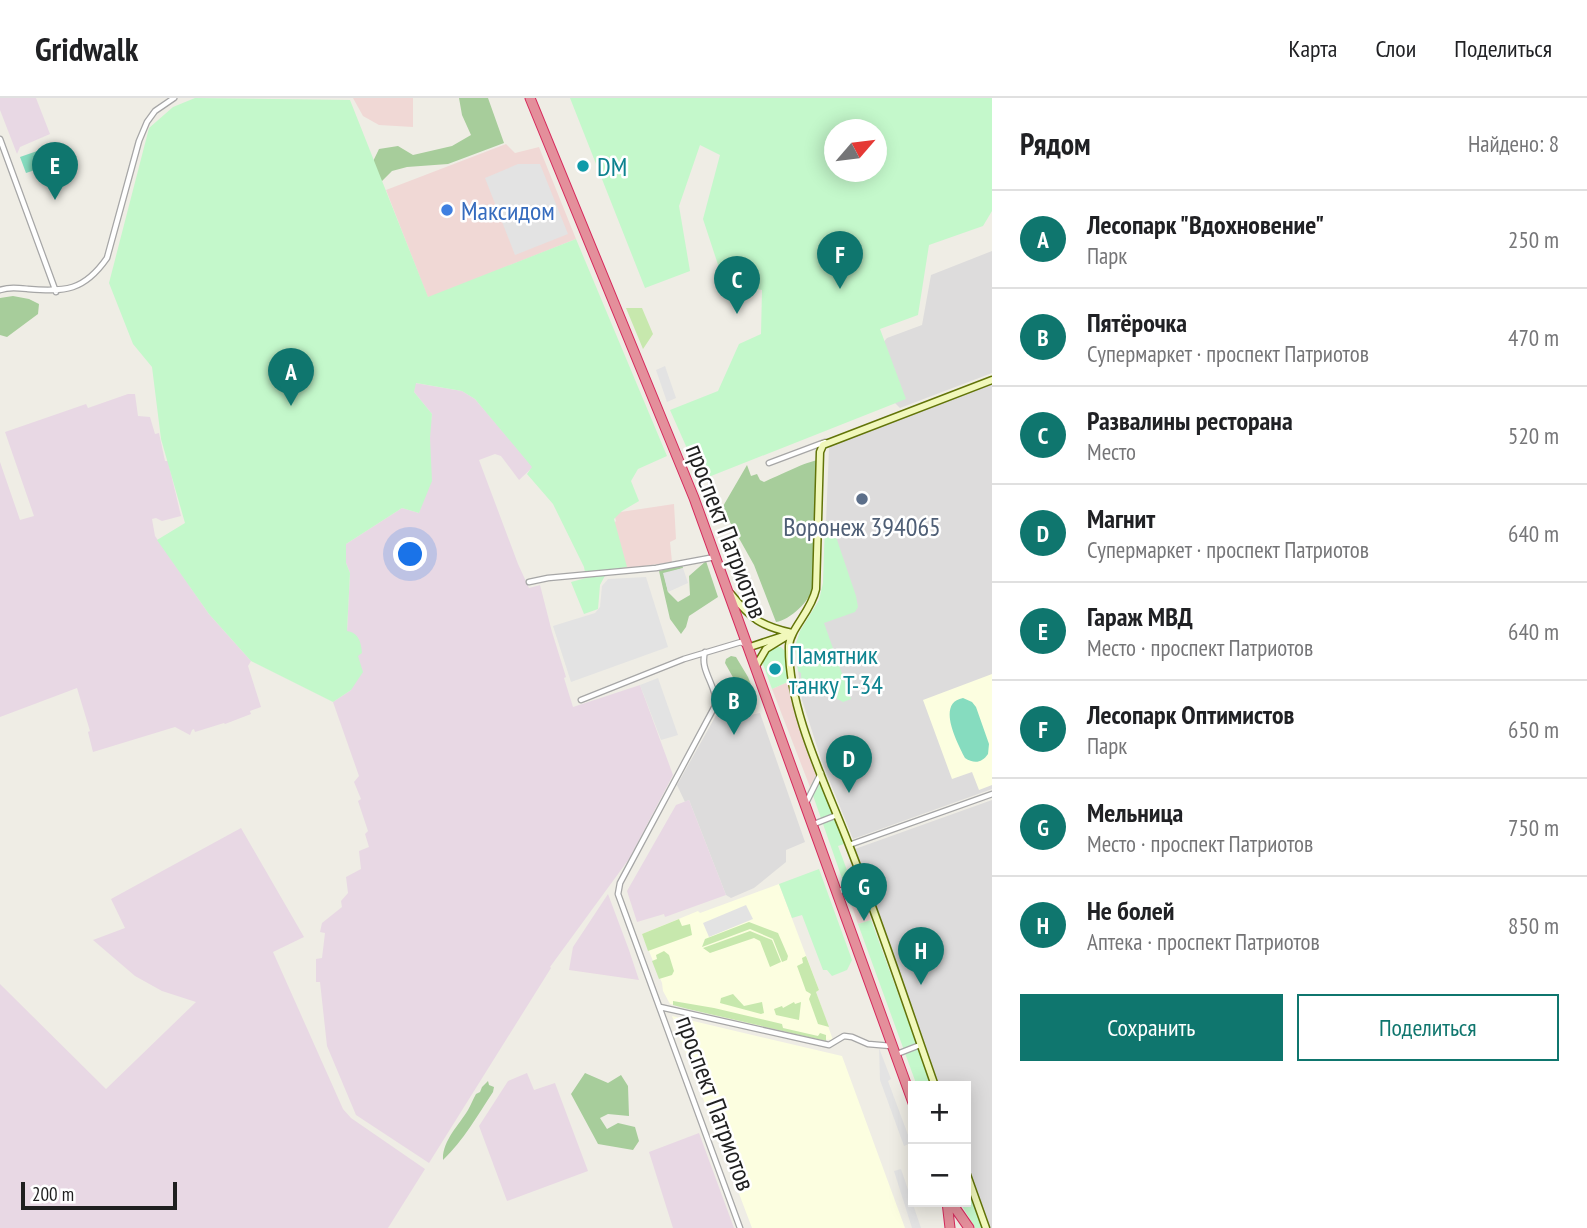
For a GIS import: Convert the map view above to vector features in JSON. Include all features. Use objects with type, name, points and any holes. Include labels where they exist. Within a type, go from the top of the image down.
[{"type":"highway","name":"проспект Патриотов","points":[[530,98],[694,498],[908,1089]]},
{"type":"highway","points":[[949,1207],[950,1228]]},
{"type":"highway","points":[[953,1207],[969,1228]]},
{"type":"street","points":[[0,290],[8,287],[56,292],[82,285],[99,269],[107,258],[143,131],[155,111],[174,98]]},
{"type":"street","points":[[0,139],[56,292]]},
{"type":"street","points":[[769,463],[992,380]]},
{"type":"street","name":"проспект Патриотов","points":[[826,442],[820,452],[816,589],[809,611],[792,633],[789,648],[795,697],[933,1081]]},
{"type":"street","points":[[529,582],[656,569],[716,557]]},
{"type":"street","name":"проспект Патриотов","points":[[730,594],[754,620],[792,633]]},
{"type":"street","points":[[581,700],[705,652],[741,642],[750,647],[792,633]]},
{"type":"street","points":[[757,666],[766,649],[792,633]]},
{"type":"street","name":"проспект Патриотов","points":[[705,652],[702,660],[716,696],[716,704],[620,883],[618,894],[740,1228]]},
{"type":"street","points":[[805,803],[821,773]]},
{"type":"street","points":[[849,845],[992,794]]},
{"type":"street","points":[[813,825],[837,815]]},
{"type":"street","points":[[837,892],[863,883]]},
{"type":"street","points":[[659,1007],[829,1045],[844,1036],[894,1050],[920,1045]]},
{"type":"street","points":[[971,1186],[986,1228]]},
{"type":"shaded area","points":[[0,98],[36,98],[50,134],[20,147],[17,154],[0,110]]},
{"type":"shaded area","points":[[353,98],[413,98],[413,127],[379,125],[363,116]]},
{"type":"shaded area","points":[[506,144],[515,153],[539,147],[576,239],[428,298],[386,190]]},
{"type":"shaded area","points":[[518,164],[540,164],[568,234],[515,255],[485,178]]},
{"type":"shaded area","points":[[992,251],[992,373],[900,408],[893,401],[877,350],[887,338],[922,325],[931,275]]},
{"type":"shaded area","points":[[665,366],[676,398],[667,402],[656,370]]},
{"type":"shaded area","points":[[415,383],[462,391],[475,399],[533,467],[519,480],[501,456],[495,454],[479,460],[529,588],[540,585],[573,707],[640,685],[673,775],[629,859],[550,967],[429,1163],[356,1115],[327,1046],[320,982],[316,982],[316,959],[322,958],[325,933],[320,932],[322,923],[342,907],[341,901],[348,893],[346,877],[361,869],[359,851],[369,847],[365,834],[368,831],[358,801],[361,799],[354,782],[359,776],[333,702],[351,690],[347,631],[350,573],[346,563],[346,544],[402,508],[419,513],[432,414],[414,392]]},
{"type":"shaded area","points":[[992,383],[992,789],[853,839],[822,762],[802,700],[795,648],[823,596],[829,448],[834,443]]},
{"type":"shaded area","points":[[135,394],[138,416],[150,417],[155,434],[159,433],[181,516],[162,521],[152,519],[155,536],[209,614],[251,661],[248,666],[261,707],[225,724],[195,732],[194,729],[190,735],[175,727],[93,752],[88,732],[90,731],[77,688],[0,717],[0,462],[20,520],[34,516],[5,432],[86,404],[88,408]]},
{"type":"shaded area","points":[[674,504],[676,539],[670,542],[672,562],[623,569],[613,524],[616,521],[614,513]]},
{"type":"shaded area","points":[[683,568],[688,583],[668,592],[663,573]]},
{"type":"shaded area","points":[[646,577],[668,647],[571,682],[553,626],[595,613],[600,607],[602,586],[608,579]]},
{"type":"shaded area","points":[[992,674],[992,785],[979,790],[972,772],[952,779],[923,700]]},
{"type":"shaded area","points":[[658,678],[678,735],[661,740],[640,685]]},
{"type":"shaded area","points":[[790,681],[819,770],[810,787],[772,689]]},
{"type":"shaded area","points":[[719,710],[735,718],[760,713],[805,842],[786,850],[786,862],[754,888],[731,898],[726,895],[689,800],[685,802],[677,785]]},
{"type":"shaded area","points":[[689,800],[726,895],[665,917],[664,914],[637,922],[627,891],[676,805]]},
{"type":"shaded area","points":[[992,800],[992,1228],[989,1228],[971,1176],[971,1081],[937,1081],[855,849]]},
{"type":"shaded area","points":[[241,828],[304,937],[273,952],[343,1109],[351,1118],[425,1169],[388,1228],[0,1228],[0,984],[106,1089],[196,1002],[162,991],[135,976],[93,940],[125,928],[111,899]]},
{"type":"shaded area","points":[[779,884],[819,990],[816,992],[833,1040],[814,1039],[670,1004],[642,934],[698,911],[700,913]]},
{"type":"shaded area","points":[[857,891],[862,896],[871,920],[858,924],[848,895]]},
{"type":"shaded area","points":[[608,894],[639,980],[569,970],[573,947]]},
{"type":"shaded area","points":[[746,905],[753,919],[709,937],[703,923]]},
{"type":"shaded area","points":[[672,1016],[842,1056],[905,1228],[752,1228]]},
{"type":"shaded area","points":[[879,1048],[908,1135],[908,1144],[904,1146],[880,1080]]},
{"type":"shaded area","points":[[527,1073],[534,1090],[555,1083],[588,1171],[507,1201],[479,1126],[508,1081]]},
{"type":"shaded area","points":[[699,1133],[734,1228],[673,1228],[649,1152]]},
{"type":"shaded area","points":[[901,1169],[908,1190],[908,1207],[914,1207],[921,1228],[912,1228],[894,1171]]},
{"type":"green space","points":[[195,98],[350,100],[428,297],[576,239],[667,456],[638,469],[631,481],[639,501],[614,519],[627,567],[608,570],[600,585],[598,609],[584,614],[571,582],[586,578],[584,567],[553,504],[527,474],[532,467],[475,399],[462,391],[416,383],[414,392],[432,414],[432,481],[419,513],[402,508],[346,544],[346,563],[350,573],[347,631],[357,636],[360,642],[362,653],[358,656],[363,672],[351,690],[333,702],[251,661],[209,614],[157,540],[185,523],[161,439],[152,367],[133,344],[109,283],[149,128],[173,107]]},
{"type":"green space","points":[[459,98],[488,98],[504,143],[448,164],[407,167],[392,171],[381,182],[362,184],[379,149],[398,146],[413,155],[452,146],[471,135],[462,115]]},
{"type":"green space","points":[[570,98],[992,98],[992,211],[983,226],[929,245],[918,315],[880,329],[906,399],[701,480],[670,410],[718,391],[739,344],[761,334],[762,290],[724,283],[703,219],[720,155],[700,145],[679,206],[690,271],[645,288]]},
{"type":"green space","points":[[43,149],[50,165],[26,173],[20,157]]},
{"type":"green space","points":[[13,296],[39,304],[38,314],[7,337],[0,335],[0,298]]},
{"type":"green space","points":[[626,308],[642,308],[653,334],[643,349]]},
{"type":"green space","points":[[819,460],[819,541],[813,587],[799,609],[776,622],[754,565],[722,508],[747,465],[751,476],[757,474],[764,482]]},
{"type":"green space","points":[[825,521],[831,522],[858,607],[855,612],[824,623],[851,699],[843,702],[821,690],[802,694],[795,646],[800,631],[819,600],[823,583]]},
{"type":"green space","points":[[706,561],[718,597],[689,616],[681,634],[670,619],[659,571],[682,565],[683,568],[664,574],[668,592],[678,602],[690,595],[689,576]]},
{"type":"green space","points":[[772,647],[781,647],[787,653],[790,681],[772,689],[763,664],[764,653]]},
{"type":"green space","points":[[731,656],[736,657],[748,677],[757,700],[746,707],[745,699],[725,663]]},
{"type":"green space","points":[[963,698],[976,707],[989,744],[988,754],[978,762],[965,758],[951,724],[951,707],[955,701]]},
{"type":"green space","points":[[818,772],[844,844],[838,846],[851,881],[843,881],[810,787]]},
{"type":"green space","points":[[819,869],[852,960],[847,970],[832,976],[827,970],[823,970],[802,915],[792,918],[779,884]]},
{"type":"green space","points":[[679,919],[682,926],[690,924],[692,935],[648,951],[642,934]]},
{"type":"green space","points":[[871,920],[930,1081],[915,1081],[858,924]]},
{"type":"green space","points":[[749,922],[778,933],[788,956],[787,960],[782,962],[773,939],[750,929],[702,947],[705,939]]},
{"type":"green space","points":[[750,931],[772,940],[781,962],[770,967],[760,941],[754,938],[710,953],[703,948]]},
{"type":"green space","points":[[664,951],[669,955],[674,971],[672,975],[659,979],[652,961]]},
{"type":"green space","points":[[806,956],[829,1027],[818,1024],[809,999],[811,994],[806,991],[797,966],[803,963],[802,958]]},
{"type":"green space","points":[[733,994],[744,1006],[762,1002],[764,1013],[720,1003],[721,998]]},
{"type":"green space","points":[[673,1001],[782,1024],[783,1028],[818,1036],[820,1033],[826,1035],[826,1041],[688,1009],[673,1005]]},
{"type":"green space","points":[[801,1002],[799,1020],[776,1015],[774,1009]]},
{"type":"green space","points":[[585,1073],[608,1083],[621,1075],[628,1086],[629,1116],[608,1114],[600,1118],[607,1129],[618,1123],[635,1127],[639,1141],[633,1150],[598,1144],[571,1094]]},
{"type":"green space","points":[[488,1081],[489,1085],[494,1087],[493,1092],[464,1136],[443,1160],[448,1140],[476,1094]]},
{"type":"green space","points":[[971,1195],[983,1228],[975,1228],[963,1207],[971,1207]]},
{"type":"place","name":"DM","points":[[583,166]]},
{"type":"place","name":"Гараж МВД","points":[[55,200]]},
{"type":"place","name":"Максидом","points":[[447,210]]},
{"type":"place","name":"Лесопарк Оптимистов","points":[[840,289]]},
{"type":"place","name":"Развалины ресторана","points":[[737,314]]},
{"type":"place","name":"Лесопарк \"Вдохновение\"","points":[[291,406]]},
{"type":"place","name":"Воронеж 394065","points":[[862,499]]},
{"type":"place","name":"Памятник танку Т-34","points":[[775,669]]},
{"type":"place","name":"Пятёрочка","points":[[734,735]]},
{"type":"place","name":"Магнит","points":[[849,793]]},
{"type":"place","name":"Мельница","points":[[864,921]]},
{"type":"place","name":"Не болей","points":[[921,985]]}]
